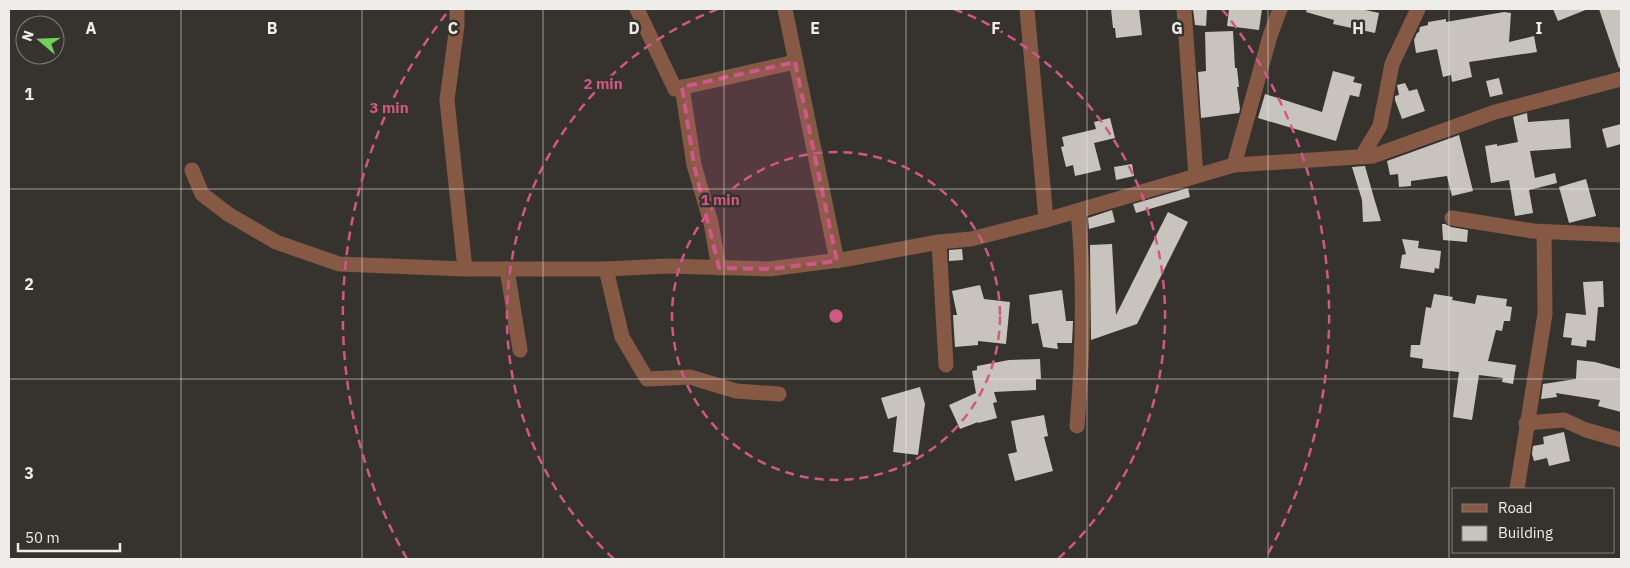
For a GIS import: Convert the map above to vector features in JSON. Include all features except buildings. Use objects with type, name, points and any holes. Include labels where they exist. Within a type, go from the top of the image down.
[{"type":"street","points":[[457,9],[457,25],[447,100],[466,269]]},
{"type":"street","points":[[637,9],[675,89],[795,62]]},
{"type":"street","points":[[785,9],[836,261]]},
{"type":"street","points":[[1026,9],[1046,220]]},
{"type":"street","points":[[1184,9],[1196,176]]},
{"type":"street","points":[[1234,166],[1270,36],[1280,9]]},
{"type":"street","points":[[1384,152],[1380,126],[1392,64],[1418,9]]},
{"type":"street","points":[[192,170],[202,194],[228,214],[276,242],[338,264],[466,269],[606,269],[667,266],[769,269],[836,261],[939,242],[971,239],[1046,220],[1234,166],[1373,156],[1495,112],[1621,79]]},
{"type":"street","points":[[682,87],[694,165],[711,223],[719,268]]},
{"type":"street","points":[[1362,156],[1380,126]]},
{"type":"street","points":[[1077,426],[1082,370],[1081,245],[1078,211]]},
{"type":"street","points":[[1452,218],[1544,232],[1621,236]]},
{"type":"street","points":[[1517,488],[1526,423],[1545,314],[1544,232]]},
{"type":"street","points":[[939,242],[946,365]]},
{"type":"street","points":[[507,269],[520,350]]},
{"type":"street","points":[[606,269],[622,337],[647,379],[690,377],[736,391],[779,394]]},
{"type":"street","points":[[1526,423],[1564,420],[1586,430],[1621,440]]},
{"type":"highlighted area","points":[[795,62],[837,261],[769,269],[719,268],[694,165],[682,87]]}]
